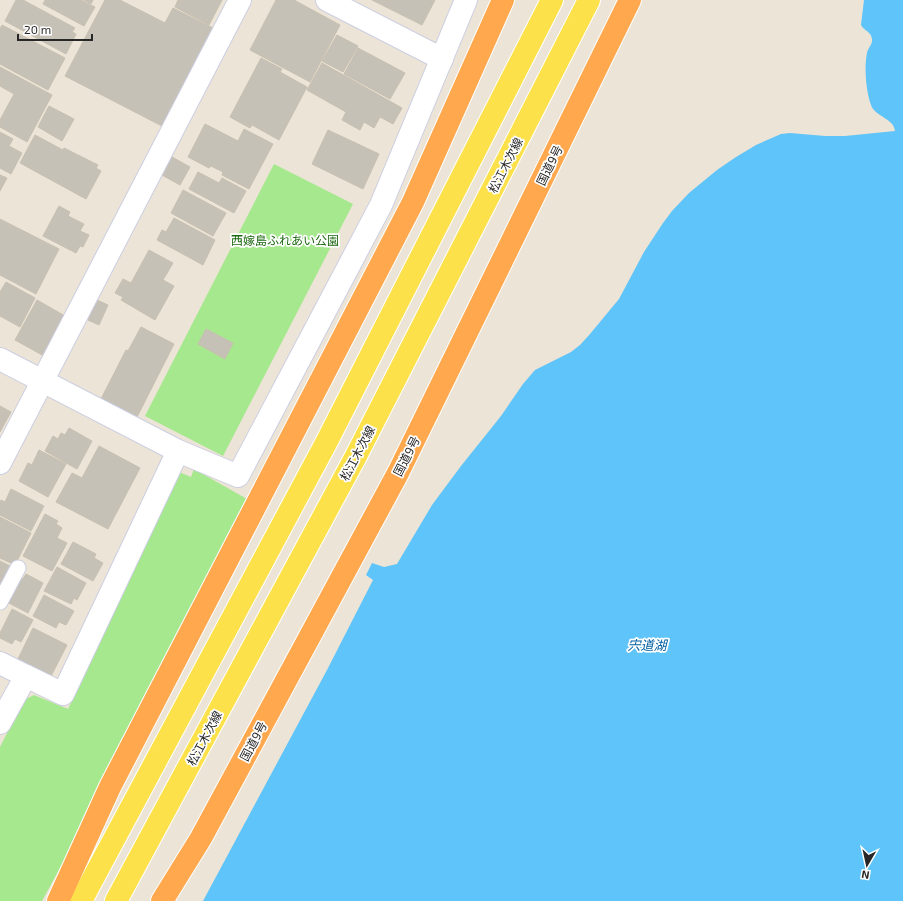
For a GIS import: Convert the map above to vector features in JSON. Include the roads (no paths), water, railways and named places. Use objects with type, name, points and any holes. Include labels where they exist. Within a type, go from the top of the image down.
[{"type":"highway","points":[[58,901],[110,787],[413,202],[503,0]]},
{"type":"highway","name":"国道9号","points":[[162,901],[201,838],[398,473],[630,0]]},
{"type":"main road","points":[[81,901],[326,443],[552,0]]},
{"type":"main road","name":"松江木次線","points":[[116,901],[356,456],[589,0]]},
{"type":"street","points":[[0,463],[240,0]]},
{"type":"street","points":[[327,0],[442,59]]},
{"type":"street","points":[[0,359],[178,451],[238,476],[381,205],[466,0]]},
{"type":"street","points":[[0,663],[63,694],[178,451]]},
{"type":"street","points":[[0,724],[26,676]]},
{"type":"lane","points":[[0,602],[18,568]]},
{"type":"water","name":"宍道湖","points":[[864,0],[903,0],[903,901],[203,901],[327,670],[373,580],[366,575],[372,563],[384,567],[397,564],[432,505],[501,416],[523,384],[535,370],[571,352],[580,345],[619,299],[644,252],[672,211],[689,193],[717,170],[756,145],[781,134],[790,133],[845,136],[895,131],[894,127],[888,120],[873,109],[869,99],[866,79],[866,65],[868,49],[872,41],[870,34],[861,25]]},
{"type":"park label","name":"西嫁島ふれあい公園","points":[[285,240]]}]
